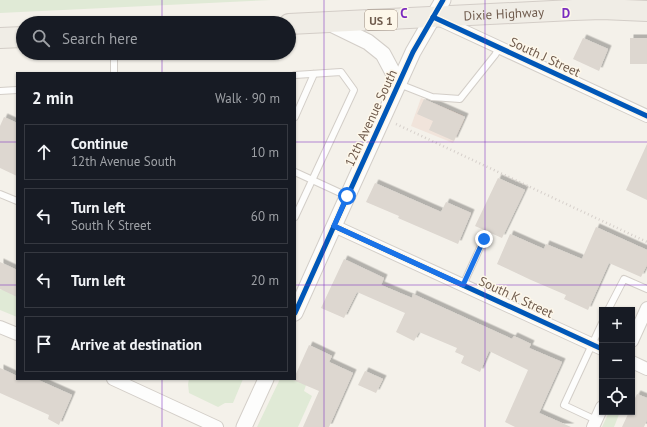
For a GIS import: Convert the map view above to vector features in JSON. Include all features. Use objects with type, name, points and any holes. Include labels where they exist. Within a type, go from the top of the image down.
[{"type":"main road","name":"Dixie Highway","points":[[296,24],[602,9],[647,11]]},
{"type":"main road","points":[[0,38],[16,37]]},
{"type":"street","name":"12th Avenue South","points":[[296,311],[413,52],[443,0]]},
{"type":"street","name":"South J Street","points":[[433,17],[647,116]]},
{"type":"street","points":[[328,22],[368,42],[383,54],[399,84]]},
{"type":"street","name":"South K Street","points":[[334,226],[597,346]]},
{"type":"street","points":[[635,334],[647,308]]},
{"type":"street","points":[[0,327],[16,334]]},
{"type":"street","points":[[635,363],[647,369]]},
{"type":"street","points":[[115,380],[217,427]]},
{"type":"street","points":[[244,427],[266,380]]},
{"type":"lane","points":[[399,84],[432,97],[460,99],[499,48]]},
{"type":"lane","points":[[114,60],[114,72]]},
{"type":"lane","points":[[296,75],[341,72],[354,90],[296,215]]},
{"type":"lane","points":[[296,115],[314,74]]},
{"type":"lane","points":[[0,91],[16,90]]},
{"type":"lane","points":[[296,172],[347,196]]},
{"type":"lane","points":[[0,194],[16,201]]},
{"type":"lane","points":[[463,285],[484,239]]},
{"type":"lane","points":[[610,307],[624,279],[647,289]]},
{"type":"lane","points":[[595,423],[564,405],[597,346]]},
{"type":"path","points":[[395,123],[647,242]]},
{"type":"shaded area","points":[[421,98],[463,115],[464,121],[453,143],[411,126]]},
{"type":"green space","points":[[0,0],[271,0],[0,13]]},
{"type":"green space","points":[[6,288],[16,293],[16,317],[0,310],[0,289]]},
{"type":"green space","points":[[189,380],[243,380],[233,403],[225,403],[218,407],[189,393]]},
{"type":"green space","points":[[280,380],[294,380],[306,385],[304,391],[312,396],[298,427],[257,427]]},
{"type":"green space","points":[[608,415],[619,415],[614,427],[602,427]]},
{"type":"building","points":[[583,38],[608,49],[599,71],[573,59]]},
{"type":"building","points":[[630,38],[647,38],[647,64],[630,64]]},
{"type":"building","points":[[424,99],[465,117],[454,141],[429,130],[433,121],[417,114]]},
{"type":"building","points":[[4,117],[16,123],[16,176],[0,168],[0,126]]},
{"type":"building","points":[[647,144],[647,200],[626,190]]},
{"type":"building","points":[[498,178],[525,190],[502,238],[475,226]]},
{"type":"building","points":[[375,183],[441,212],[446,202],[471,213],[458,244],[398,218],[399,216],[366,202]]},
{"type":"building","points":[[596,227],[647,250],[647,265],[641,277],[609,263],[588,310],[564,299],[566,295],[497,264],[510,234],[544,249],[546,244],[582,259]]},
{"type":"building","points":[[344,259],[384,278],[381,285],[412,298],[413,294],[512,339],[514,336],[531,344],[529,348],[562,362],[539,413],[571,427],[515,427],[505,422],[528,370],[489,351],[480,372],[461,363],[464,356],[455,352],[457,348],[419,332],[414,341],[396,332],[405,313],[357,292],[344,318],[321,308]]},
{"type":"building","points":[[0,262],[16,270],[16,297],[0,289]]},
{"type":"building","points":[[309,345],[332,356],[329,362],[353,373],[329,427],[303,427],[319,391],[293,380],[296,380],[296,374]]},
{"type":"building","points":[[0,368],[16,376],[16,380],[38,380],[72,395],[59,425],[48,419],[49,415],[0,393]]},
{"type":"building","points":[[365,371],[383,379],[376,393],[358,385]]},
{"type":"building","points":[[637,394],[647,398],[647,420],[644,427],[622,427],[628,415],[635,415],[635,398]]},
{"type":"cycle path","points":[[296,311],[413,52],[443,0]]},
{"type":"cycle path","points":[[433,17],[647,116]]},
{"type":"cycle path","points":[[334,226],[599,348]]},
{"type":"route","points":[[347,196],[334,226],[463,285],[484,239]]}]
